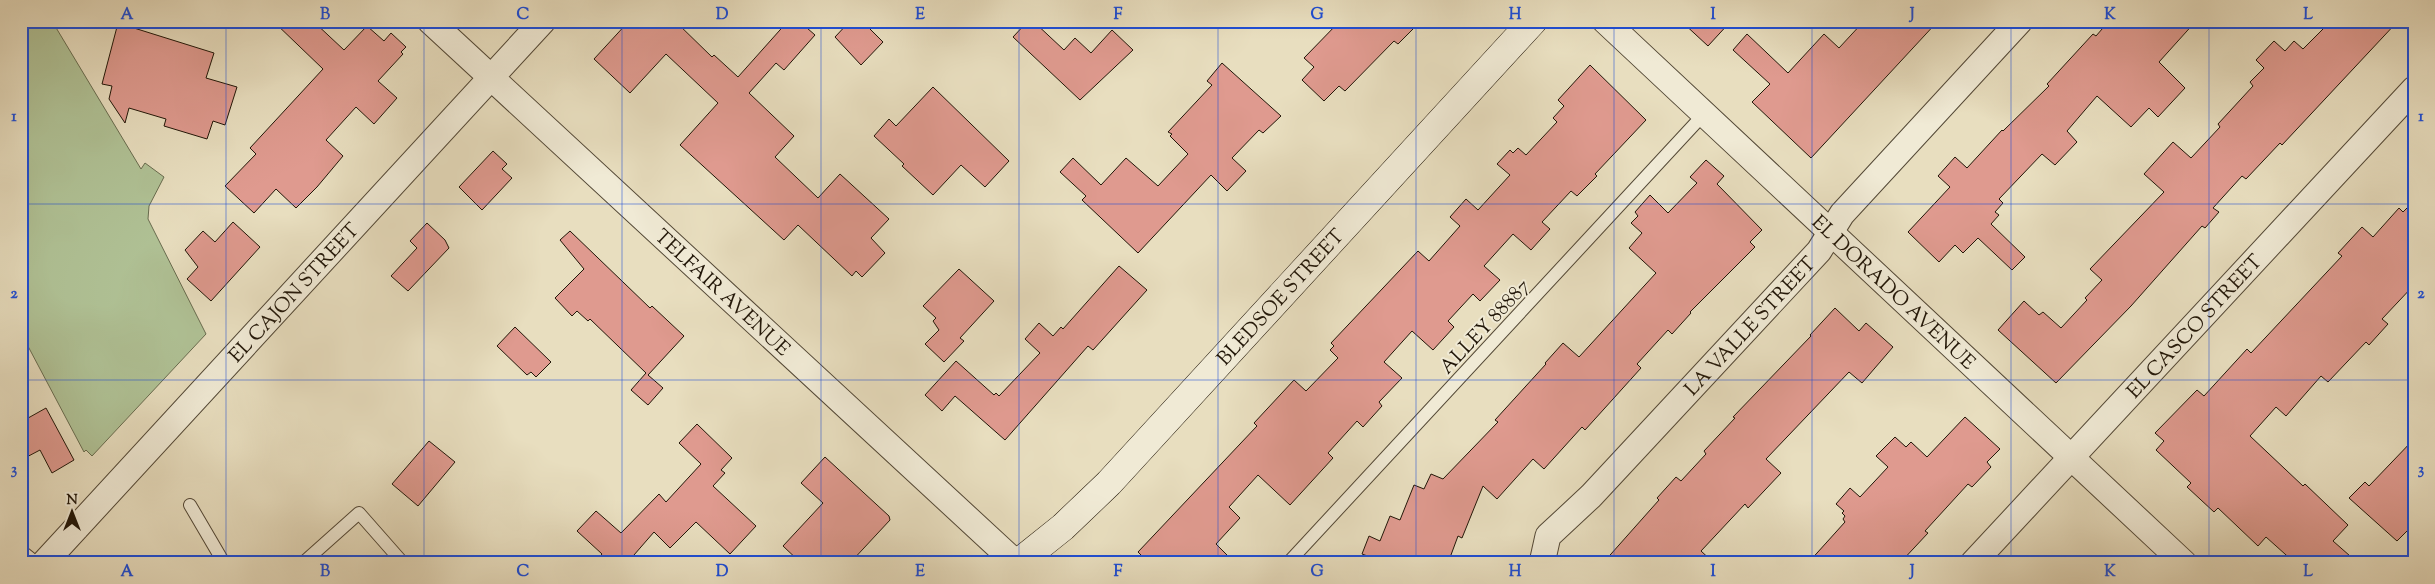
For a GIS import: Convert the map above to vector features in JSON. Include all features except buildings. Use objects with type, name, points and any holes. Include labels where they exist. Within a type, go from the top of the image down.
[{"type":"street","name":"TELFAIR AVENUE","points":[[430,21],[1017,563]]},
{"type":"street","name":"EL CAJON STREET","points":[[44,563],[543,21]]},
{"type":"street","name":"BLEDSOE STREET","points":[[1017,563],[1063,527],[1109,483],[1533,21]]},
{"type":"street","name":"EL DORADO AVENUE","points":[[1605,21],[1830,234],[2184,563]]},
{"type":"street","name":"LA VALLE STREET","points":[[1542,563],[1548,536],[1591,496],[1819,251],[1842,214],[2020,21]]},
{"type":"street","name":"EL CASCO STREET","points":[[1973,563],[2414,88]]},
{"type":"street","points":[[21,559],[26,563]]},
{"type":"lane","name":"ALLEY 88887","points":[[1288,563],[1704,114]]},
{"type":"lane","points":[[190,505],[224,563]]},
{"type":"lane","points":[[303,563],[359,513],[403,563]]},
{"type":"green space","points":[[21,21],[52,21],[141,169],[145,163],[164,177],[149,206],[148,219],[206,334],[92,456],[86,450],[84,452],[21,333]]}]
